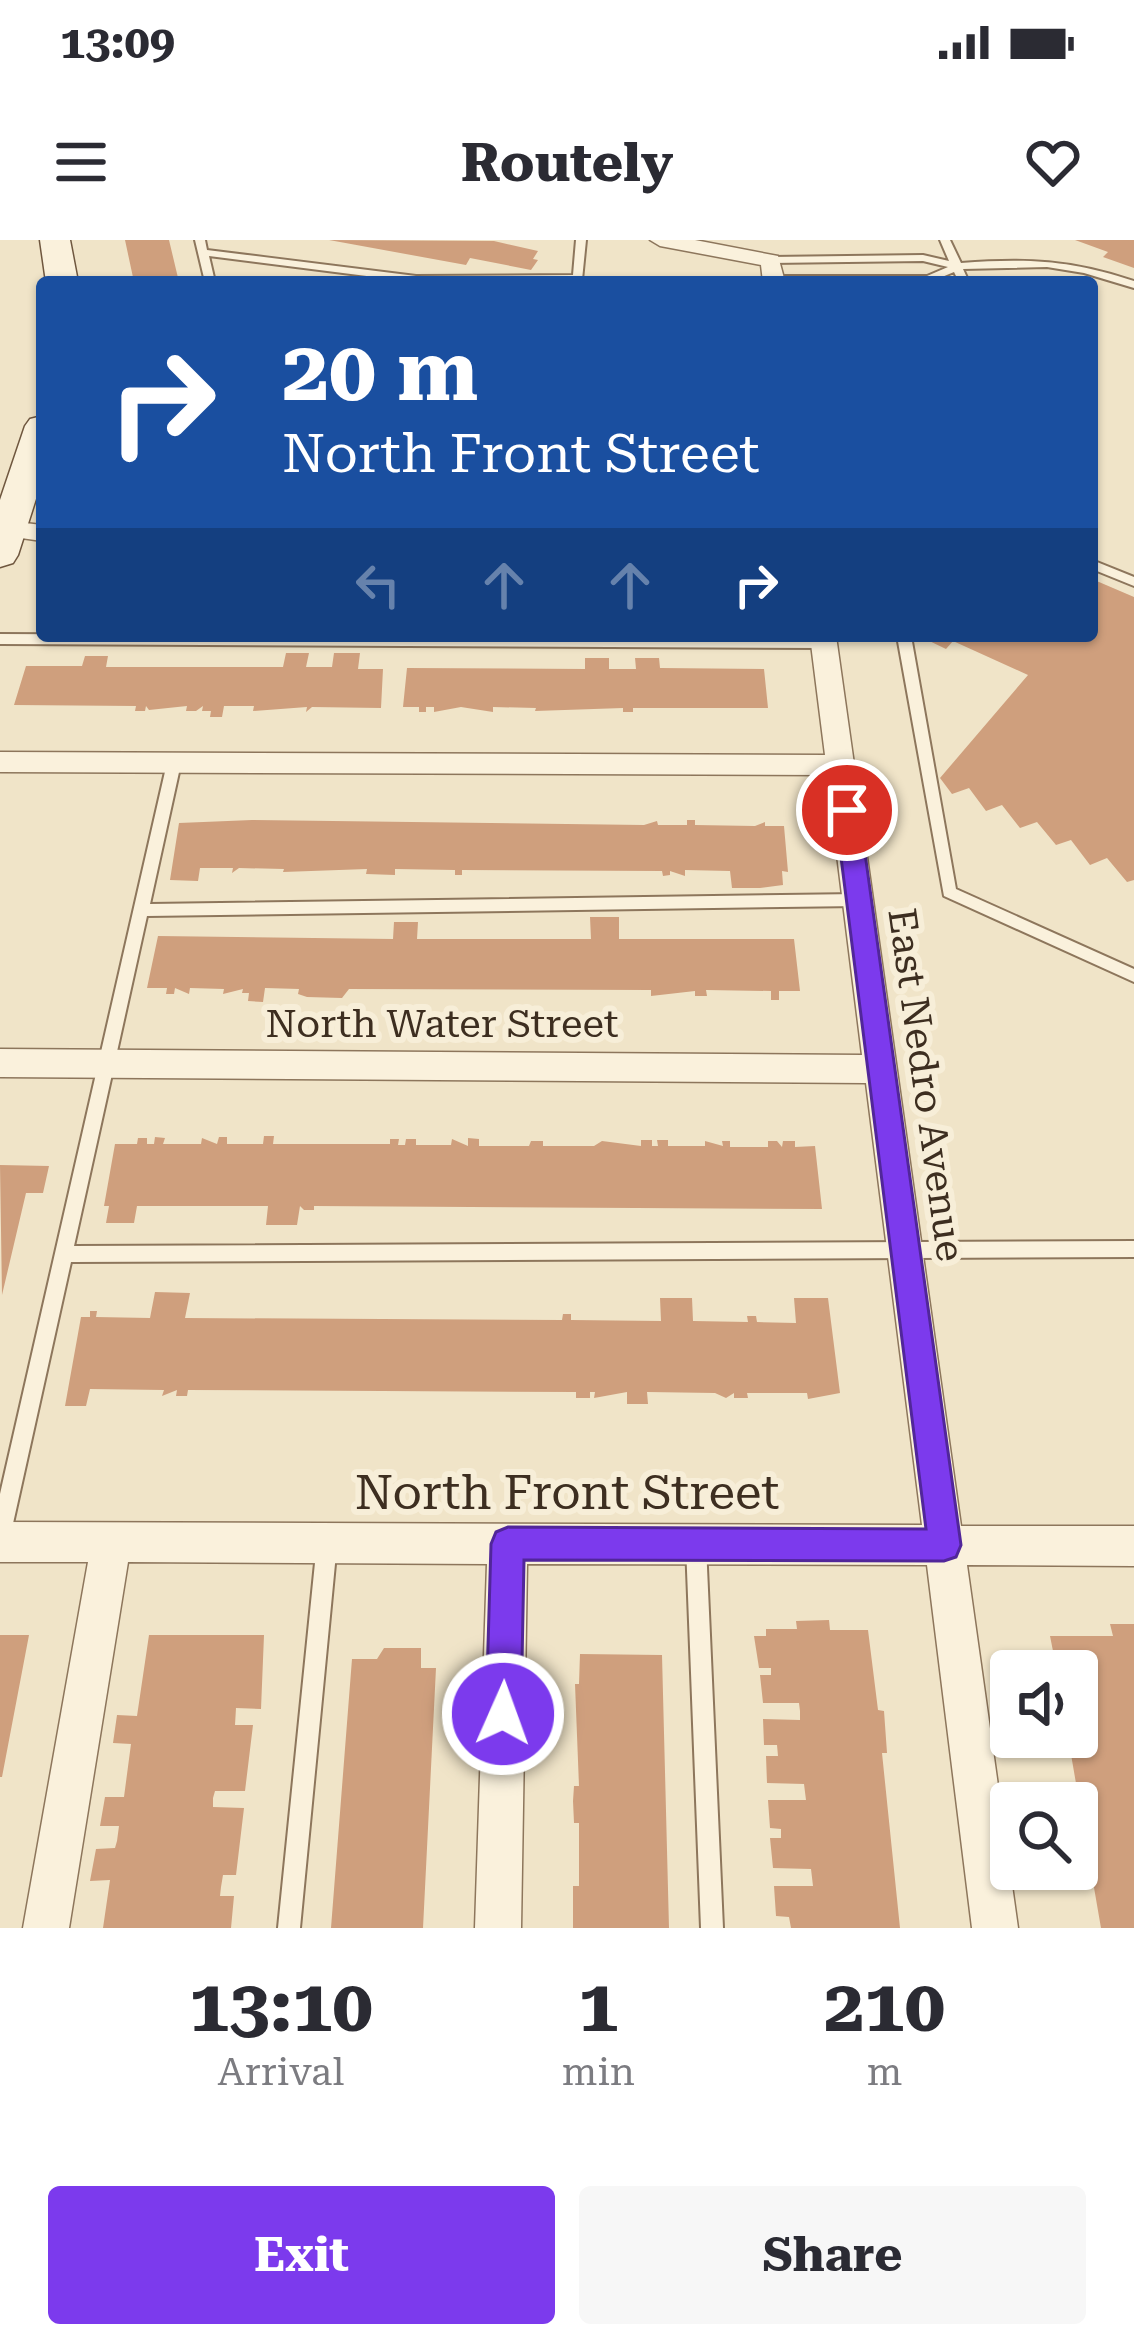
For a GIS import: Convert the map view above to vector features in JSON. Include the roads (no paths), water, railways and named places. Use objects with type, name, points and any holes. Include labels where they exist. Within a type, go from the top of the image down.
[{"type":"street","points":[[55,240],[61,276]]},
{"type":"street","points":[[660,240],[706,244],[773,274]]},
{"type":"street","points":[[13,536],[36,454]]},
{"type":"street","name":"East Nedro Avenue","points":[[823,642],[995,1928]]},
{"type":"street","points":[[0,762],[841,765]]},
{"type":"street","name":"North Water Street","points":[[0,1063],[883,1070]]},
{"type":"street","name":"North Front Street","points":[[0,1539],[1134,1546]]},
{"type":"street","points":[[46,1928],[111,1542]]},
{"type":"street","points":[[498,1928],[508,1544]]},
{"type":"lane","points":[[578,276],[581,240]]},
{"type":"lane","points":[[945,240],[962,276]]},
{"type":"lane","points":[[208,276],[201,246],[396,276]]},
{"type":"lane","points":[[773,274],[923,258],[958,266],[1053,260],[1134,285]]},
{"type":"lane","points":[[936,276],[958,266]]},
{"type":"lane","points":[[773,274],[813,276]]},
{"type":"lane","points":[[1098,567],[1134,582]]},
{"type":"lane","points":[[0,639],[36,639]]},
{"type":"lane","points":[[905,642],[950,892],[1134,976]]},
{"type":"lane","points":[[0,1539],[174,763]]},
{"type":"lane","points":[[140,910],[859,900]]},
{"type":"lane","points":[[63,1254],[1134,1249]]},
{"type":"lane","points":[[290,1928],[327,1544]]},
{"type":"lane","points":[[696,1545],[712,1928]]}]
